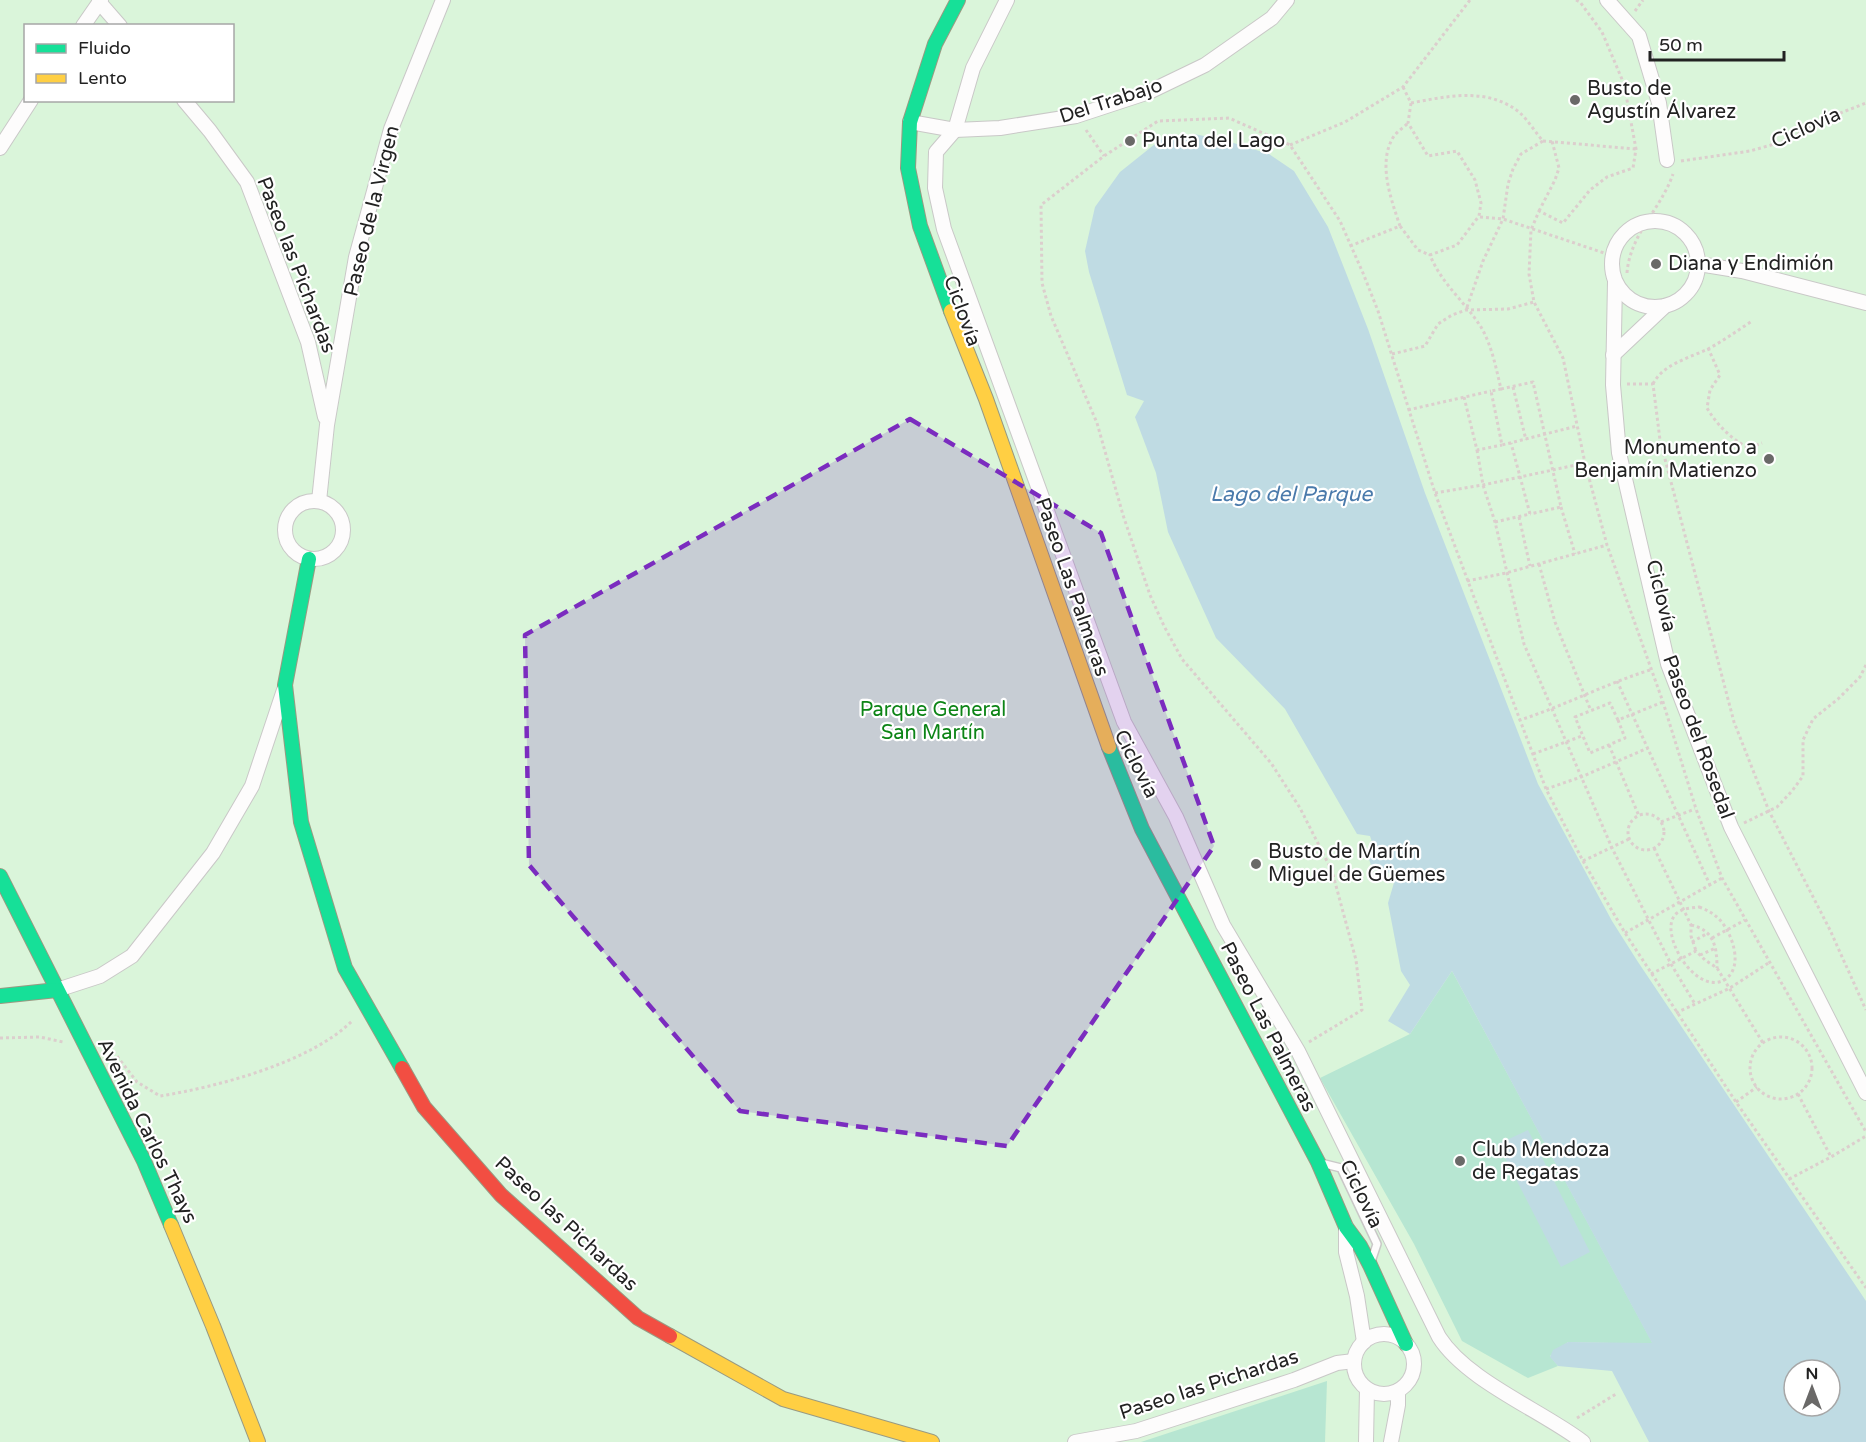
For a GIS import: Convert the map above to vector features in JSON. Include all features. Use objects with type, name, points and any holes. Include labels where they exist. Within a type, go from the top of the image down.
[{"type":"street","name":"Paseo de la Virgen","points":[[319,501],[327,425],[358,247],[391,129],[442,0]]},
{"type":"street","name":"Paseo Las Palmeras","points":[[958,0],[934,44],[910,122],[908,168],[920,226],[944,294],[986,399],[1096,714],[1142,829],[1318,1162],[1346,1227],[1370,1264],[1406,1344]]},
{"type":"street","points":[[1007,0],[973,68],[955,130],[936,152],[934,188],[944,230],[1124,722],[1176,817],[1223,925],[1298,1052],[1448,1352],[1486,1380],[1583,1442]]},
{"type":"street","name":"Del Trabajo","points":[[910,122],[955,130],[1000,128],[1076,116],[1149,92],[1205,65],[1272,18],[1287,0]]},
{"type":"street","points":[[1607,0],[1639,36],[1659,103],[1671,160]]},
{"type":"street","points":[[84,24],[100,1],[118,24]]},
{"type":"street","points":[[0,148],[30,102]]},
{"type":"street","name":"Paseo las Pichardas","points":[[186,102],[210,131],[246,182],[308,342],[327,425]]},
{"type":"street","points":[[1613,256],[1617,243],[1625,233],[1646,222],[1664,222],[1680,229],[1693,242],[1698,264],[1696,278],[1689,291],[1678,301],[1665,306],[1653,307],[1631,300],[1615,282]]},
{"type":"street","name":"Paseo del Rosedal","points":[[1613,256],[1612,269],[1615,282],[1613,385],[1619,453],[1668,664],[1731,828],[1866,1094]]},
{"type":"street","points":[[1698,264],[1769,277],[1866,303]]},
{"type":"street","points":[[1613,355],[1665,306]]},
{"type":"street","points":[[319,501],[328,504],[341,517],[343,535],[335,551],[327,556],[309,559],[299,556],[291,549],[286,540],[286,520],[299,504],[319,501]]},
{"type":"street","name":"Paseo las Pichardas","points":[[309,559],[285,685],[302,822],[345,968],[424,1107],[501,1195],[638,1318],[783,1399],[932,1442]]},
{"type":"street","points":[[0,996],[57,990],[100,976],[132,956],[213,853],[252,786],[285,685]]},
{"type":"street","name":"Avenida Carlos Thays","points":[[0,876],[144,1161],[213,1326],[258,1442]]},
{"type":"street","points":[[1346,1227],[1346,1252],[1357,1296],[1364,1342]]},
{"type":"street","points":[[1381,1335],[1390,1335],[1406,1344],[1414,1361],[1410,1378],[1398,1391],[1382,1394],[1367,1389],[1360,1381],[1354,1361],[1364,1342],[1381,1335]]},
{"type":"street","name":"Paseo las Pichardas","points":[[1075,1442],[1136,1431],[1294,1380],[1336,1363],[1354,1361]]},
{"type":"street","points":[[1366,1442],[1367,1389]]},
{"type":"street","points":[[1391,1442],[1398,1405],[1398,1391]]},
{"type":"lane","points":[[1318,1162],[1341,1168],[1377,1244],[1370,1264]]},
{"type":"path","points":[[1290,145],[1344,122],[1403,87],[1470,0]]},
{"type":"path","points":[[1539,210],[1563,223],[1590,189],[1607,177],[1633,168],[1636,149],[1624,84],[1602,32],[1580,2],[1576,0]]},
{"type":"path","points":[[1403,87],[1411,103],[1408,123],[1395,135],[1388,151],[1386,171],[1390,198],[1400,226],[1418,250],[1430,255],[1457,245],[1479,216],[1481,203],[1475,180],[1457,151],[1428,156],[1408,123]]},
{"type":"path","points":[[1411,103],[1451,96],[1487,96],[1521,113],[1543,141]]},
{"type":"path","name":"Ciclovía","points":[[1671,160],[1690,160],[1750,151],[1789,140],[1820,121],[1866,103]]},
{"type":"path","points":[[1076,116],[1104,156]]},
{"type":"path","points":[[1298,1052],[1302,1046],[1362,1010],[1356,960],[1332,871],[1300,808],[1271,763],[1182,659],[1164,626],[1150,595],[1123,515],[1097,423],[1051,316],[1042,283],[1041,205],[1104,156],[1158,121],[1229,118],[1290,145],[1340,221],[1378,311],[1435,493],[1546,789],[1583,861],[1650,974],[1866,1288]]},
{"type":"path","points":[[1466,310],[1483,261],[1503,219],[1508,184],[1521,154],[1543,141],[1636,149]]},
{"type":"path","points":[[1552,141],[1559,168],[1556,180],[1531,230],[1529,274],[1534,302],[1563,358]]},
{"type":"path","points":[[1626,294],[1630,252],[1673,176],[1671,160]]},
{"type":"path","points":[[1479,216],[1503,219],[1613,256]]},
{"type":"path","points":[[1350,246],[1400,226]]},
{"type":"path","points":[[1430,255],[1434,266],[1480,327],[1493,354],[1501,389]]},
{"type":"path","points":[[1392,354],[1425,346],[1438,324],[1452,315],[1466,310],[1508,309],[1534,302]]},
{"type":"path","points":[[1752,321],[1708,348],[1671,366],[1656,378],[1653,384],[1660,440],[1734,722],[1769,811],[1830,930],[1866,1010]]},
{"type":"path","points":[[1708,348],[1720,375],[1710,390],[1707,408],[1719,426],[1740,444],[1749,448],[1762,442]]},
{"type":"path","points":[[1408,410],[1533,382],[1561,507],[1575,554]]},
{"type":"path","points":[[1613,385],[1653,384]]},
{"type":"path","points":[[1513,387],[1526,440]]},
{"type":"path","points":[[1491,391],[1502,445]]},
{"type":"path","points":[[1464,397],[1483,485],[1495,522],[1524,644],[1612,849],[1671,964],[1695,1004]]},
{"type":"path","points":[[1477,450],[1577,426]]},
{"type":"path","points":[[1511,443],[1530,514]]},
{"type":"path","points":[[1435,493],[1585,463]]},
{"type":"path","points":[[1495,522],[1561,507]]},
{"type":"path","points":[[1518,517],[1530,566]]},
{"type":"path","points":[[1467,581],[1607,546]]},
{"type":"path","points":[[1539,564],[1555,622],[1591,711]]},
{"type":"path","points":[[1520,720],[1553,710],[1617,681],[1668,664]]},
{"type":"path","points":[[1731,828],[1777,807],[1803,776],[1803,741],[1813,719],[1838,699],[1860,676],[1866,665]]},
{"type":"path","points":[[1617,681],[1710,885]]},
{"type":"path","points":[[1618,720],[1663,702]]},
{"type":"path","points":[[1610,703],[1618,720],[1625,738],[1590,753],[1575,717],[1610,703]]},
{"type":"path","points":[[1533,754],[1583,736]]},
{"type":"path","points":[[1609,745],[1639,816]]},
{"type":"path","points":[[1546,789],[1581,777],[1648,748]]},
{"type":"path","points":[[1661,822],[1696,808]]},
{"type":"path","points":[[1651,815],[1661,822],[1662,840],[1654,849],[1642,850],[1632,844],[1628,828],[1634,819],[1651,815]]},
{"type":"path","points":[[1583,861],[1629,839]]},
{"type":"path","points":[[1654,849],[1691,925],[1713,938],[1718,968]]},
{"type":"path","points":[[1625,933],[1722,878]]},
{"type":"path","points":[[1699,907],[1708,910],[1720,920],[1733,943],[1735,960],[1733,970],[1725,979],[1719,982],[1708,982],[1688,969],[1671,930],[1672,920],[1683,910],[1699,907]]},
{"type":"path","points":[[1713,938],[1745,920]]},
{"type":"path","points":[[1691,925],[1695,951],[1718,968],[1763,1043]]},
{"type":"path","points":[[1692,942],[1707,933]]},
{"type":"path","points":[[1700,955],[1716,948]]},
{"type":"path","points":[[1650,974],[1695,951]]},
{"type":"path","points":[[1676,1013],[1730,988],[1770,962]]},
{"type":"path","points":[[101,1036],[137,1082],[160,1096],[201,1089],[284,1062],[318,1045],[347,1025],[366,1005]]},
{"type":"path","points":[[0,1038],[40,1037],[70,1045],[85,1046]]},
{"type":"path","points":[[1781,1037],[1791,1039],[1806,1051],[1810,1059],[1810,1078],[1798,1094],[1777,1099],[1767,1096],[1752,1081],[1749,1070],[1750,1060],[1755,1050],[1763,1043],[1781,1037]]},
{"type":"path","points":[[1736,1102],[1757,1087]]},
{"type":"path","points":[[1798,1094],[1831,1157]]},
{"type":"path","points":[[1789,1179],[1866,1136]]},
{"type":"path","points":[[1575,1419],[1616,1394]]},
{"type":"highlighted area","points":[[910,419],[1101,533],[1214,846],[1007,1146],[740,1111],[529,865],[525,635]]},
{"type":"green space","name":"Parque General San Martín","points":[[0,0],[1866,0],[1866,1442],[0,1442]]},
{"type":"green space","name":"Club Mendoza de Regatas","points":[[1452,971],[1653,1344],[1568,1342],[1550,1356],[1558,1366],[1528,1378],[1462,1341],[1414,1244],[1320,1078],[1410,1034]]},
{"type":"green space","points":[[1327,1381],[1325,1442],[1141,1442]]},
{"type":"water","name":"Lago del Parque","points":[[1194,134],[1224,140],[1269,154],[1294,171],[1328,227],[1368,329],[1425,493],[1538,784],[1612,921],[1638,962],[1866,1301],[1866,1442],[1649,1442],[1612,1371],[1558,1366],[1550,1357],[1553,1350],[1568,1342],[1652,1343],[1452,971],[1410,1034],[1388,1021],[1410,985],[1401,971],[1388,903],[1396,876],[1371,865],[1367,854],[1373,845],[1370,836],[1357,834],[1285,709],[1216,638],[1168,532],[1156,473],[1135,417],[1144,401],[1127,395],[1089,272],[1085,251],[1095,207],[1120,172],[1160,140]]},
{"type":"water","points":[[1528,1130],[1590,1252],[1561,1267],[1498,1144]]},
{"type":"traffic: fast","points":[[951,311],[920,226],[908,168],[910,122],[935,44],[958,0]]},
{"type":"traffic: fast","points":[[309,559],[285,685],[301,822],[345,968],[402,1068]]},
{"type":"traffic: fast","points":[[1109,747],[1142,829],[1318,1162],[1346,1227],[1370,1265],[1406,1344]]},
{"type":"traffic: fast","points":[[0,876],[144,1161],[171,1225]]},
{"type":"traffic: fast","points":[[0,996],[57,990]]},
{"type":"traffic: slow","points":[[951,311],[986,399],[1109,747]]},
{"type":"traffic: slow","points":[[171,1225],[258,1442]]},
{"type":"traffic: slow","points":[[670,1336],[783,1399],[932,1442]]},
{"type":"traffic: jam","points":[[402,1068],[424,1107],[501,1195],[638,1318],[670,1336]]},
{"type":"place","name":"Busto de Agustín Álvarez","points":[[1575,100]]},
{"type":"place","name":"Punta del Lago","points":[[1130,141]]},
{"type":"place","name":"Diana y Endimión","points":[[1656,264]]},
{"type":"place","name":"Monumento a Benjamín Matienzo","points":[[1769,459]]},
{"type":"place","name":"Busto de Martín Miguel de Güemes","points":[[1256,864]]},
{"type":"place","name":"Club Mendoza de Regatas","points":[[1460,1161]]}]
